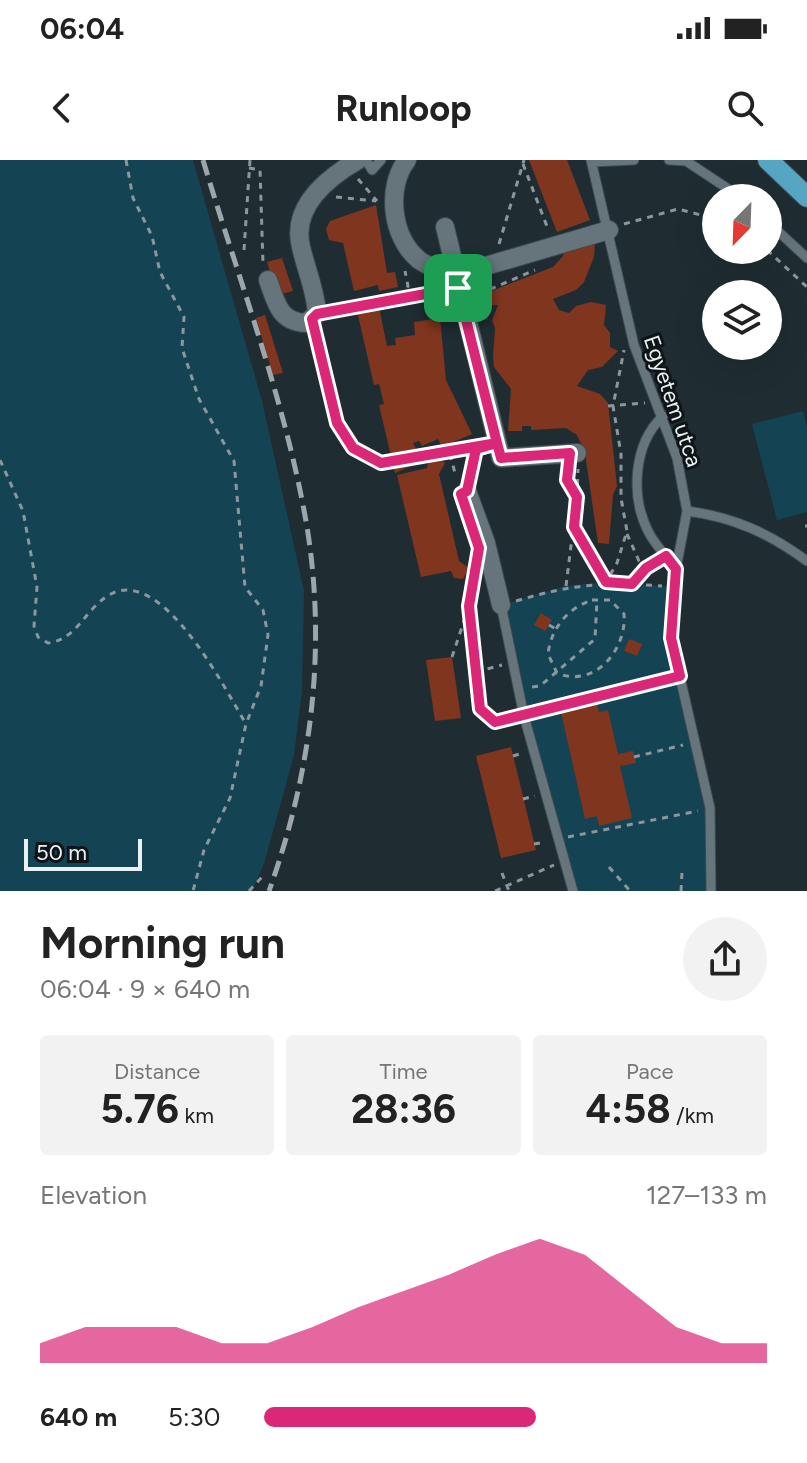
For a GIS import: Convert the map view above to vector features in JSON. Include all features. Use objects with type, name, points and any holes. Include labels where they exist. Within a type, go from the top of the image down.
[{"type":"main road","points":[[768,160],[807,197]]},
{"type":"street","points":[[407,160],[399,170],[392,198],[403,236],[416,258],[456,281]]},
{"type":"street","points":[[268,280],[278,310],[286,318],[296,322],[314,317],[299,226],[314,195],[327,179],[353,163]]},
{"type":"street","points":[[445,227],[501,458],[573,453]]},
{"type":"street","points":[[456,281],[494,263],[609,230]]},
{"type":"street","points":[[467,491],[486,543],[501,605]]},
{"type":"lane","points":[[366,160],[372,170],[381,160]]},
{"type":"lane","points":[[592,161],[634,160]]},
{"type":"lane","points":[[669,160],[686,161],[721,184]]},
{"type":"lane","name":"Egyetem utca","points":[[592,161],[634,345],[677,458],[687,511],[676,569],[671,638],[710,808],[711,891]]},
{"type":"lane","points":[[782,235],[807,258]]},
{"type":"lane","points":[[663,416],[646,432],[637,475],[639,502],[649,533],[676,569]]},
{"type":"lane","points":[[687,511],[723,516],[753,527],[807,561]]},
{"type":"lane","points":[[501,605],[524,716],[573,891]]},
{"type":"lane","points":[[524,716],[680,676]]},
{"type":"path","points":[[126,160],[133,198],[152,236],[160,272],[184,317],[182,348],[199,399],[234,461],[245,587],[263,610],[268,635],[261,686],[246,724],[230,798],[204,850],[194,890],[201,891]]},
{"type":"path","points":[[244,250],[250,160]]},
{"type":"path","points":[[494,263],[524,160]]},
{"type":"path","points":[[314,195],[377,201],[353,163]]},
{"type":"path","points":[[249,168],[260,170],[261,256],[268,280]]},
{"type":"path","points":[[609,230],[678,209],[702,215]]},
{"type":"path","points":[[782,264],[807,287]]},
{"type":"path","points":[[456,281],[314,317],[337,423],[353,448],[381,463],[450,454],[497,443]]},
{"type":"path","points":[[634,345],[623,350],[611,406],[621,454],[621,498],[627,531],[639,561],[646,568]]},
{"type":"path","points":[[611,406],[636,406],[657,400]]},
{"type":"path","points":[[450,454],[461,494],[467,491],[476,449]]},
{"type":"path","points":[[573,453],[567,480],[577,497]]},
{"type":"path","points":[[566,586],[577,497],[573,453]]},
{"type":"path","points":[[0,460],[23,511],[37,587],[34,626],[38,637],[48,643],[66,638],[95,606],[112,593],[128,591],[155,600],[171,611],[207,660],[246,724]]},
{"type":"path","points":[[574,527],[606,582]]},
{"type":"path","points":[[606,582],[617,563],[627,531]]},
{"type":"path","points":[[632,584],[646,568],[666,556]]},
{"type":"path","points":[[452,657],[469,606],[477,562]]},
{"type":"path","points":[[501,605],[566,586],[606,582],[674,587]]},
{"type":"path","points":[[519,689],[540,686],[595,639],[597,600]]},
{"type":"path","points":[[597,600],[610,600],[624,614],[621,642],[606,663],[593,672],[572,677],[557,673],[548,654],[556,629],[580,604],[597,600]]},
{"type":"path","points":[[469,606],[480,709],[495,722],[524,716]]},
{"type":"path","points":[[549,625],[556,629]]},
{"type":"path","points":[[621,642],[627,644]]},
{"type":"path","points":[[476,672],[513,662]]},
{"type":"path","points":[[634,757],[694,743]]},
{"type":"path","points":[[534,844],[710,808]]},
{"type":"path","points":[[495,891],[564,860]]},
{"type":"path","points":[[609,867],[630,891]]},
{"type":"path","points":[[681,891],[682,872]]},
{"type":"path","points":[[502,873],[509,891]]},
{"type":"path","points":[[249,891],[263,876]]},
{"type":"shaded area","points":[[0,160],[193,160],[262,401],[304,591],[302,691],[294,755],[264,864],[252,891],[0,891]]},
{"type":"shaded area","points":[[803,411],[807,427],[807,512],[777,520],[752,424]]},
{"type":"shaded area","points":[[606,582],[674,587],[671,615],[710,808],[711,891],[573,891],[524,716],[501,605],[566,586]]},
{"type":"building","points":[[529,160],[567,160],[590,220],[557,232]]},
{"type":"building","points":[[376,205],[387,273],[395,272],[398,287],[379,291],[378,285],[354,291],[343,243],[329,240],[326,229],[330,221]]},
{"type":"building","points":[[595,241],[594,257],[584,282],[576,290],[553,299],[559,310],[569,313],[576,306],[591,302],[606,305],[604,325],[610,333],[610,347],[618,351],[602,367],[588,370],[577,386],[600,394],[608,403],[617,486],[613,495],[609,544],[598,543],[585,453],[577,435],[566,428],[531,430],[531,426],[522,426],[522,431],[508,431],[511,389],[494,367],[493,358],[495,328],[492,320],[498,305],[488,305],[484,294],[553,267],[563,256],[564,247]]},
{"type":"building","points":[[282,258],[293,291],[277,295],[267,262]]},
{"type":"building","points":[[379,307],[387,346],[396,345],[395,338],[415,335],[414,322],[440,318],[446,380],[472,434],[442,447],[438,439],[422,446],[419,441],[413,443],[422,461],[395,473],[379,405],[384,404],[379,384],[374,385],[357,311]]},
{"type":"building","points":[[265,315],[283,373],[273,375],[256,318]]},
{"type":"building","points":[[435,456],[445,463],[439,474],[459,561],[469,568],[463,579],[454,578],[451,571],[421,577],[397,475],[427,468],[429,459]]},
{"type":"building","points":[[541,613],[552,620],[545,631],[534,625]]},
{"type":"building","points":[[629,639],[642,644],[637,656],[624,651]]},
{"type":"building","points":[[452,657],[461,718],[435,721],[426,660]]},
{"type":"building","points":[[597,704],[599,712],[608,710],[618,754],[633,751],[636,763],[620,766],[632,818],[599,826],[597,816],[585,819],[561,712]]},
{"type":"building","points":[[511,747],[536,850],[501,858],[476,756]]},
{"type":"railway","points":[[203,160],[287,434],[307,527],[313,573],[315,665],[305,757],[284,847],[269,891]]},
{"type":"route","points":[[458,288],[317,314],[312,319],[337,423],[353,448],[381,463],[450,454],[497,443],[501,458],[570,453],[566,463],[567,480],[577,497],[574,527],[584,549],[606,582],[632,584],[646,568],[666,556],[676,569],[671,638],[680,676],[495,722],[480,709],[469,606],[479,548],[461,494],[467,491],[476,449],[497,443],[458,288]]}]
